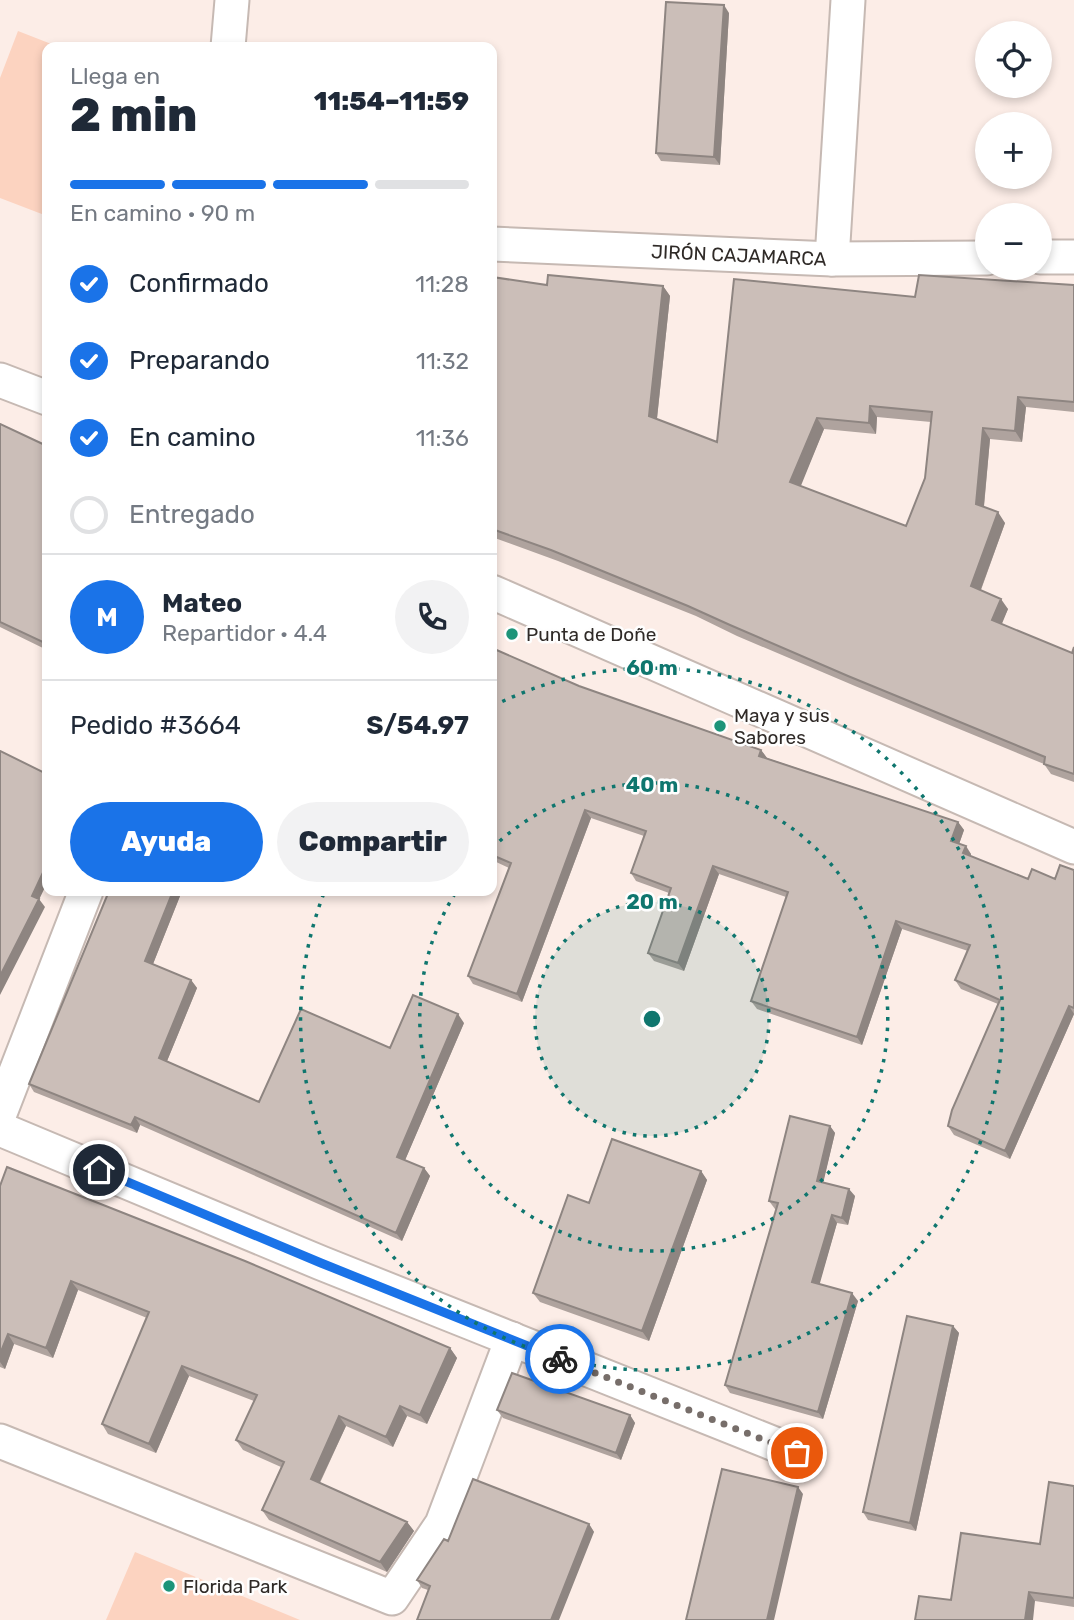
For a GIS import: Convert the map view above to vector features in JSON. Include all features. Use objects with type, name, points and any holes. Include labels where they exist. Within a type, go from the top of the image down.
[{"type":"street","points":[[228,42],[232,0]]},
{"type":"street","points":[[832,259],[848,0]]},
{"type":"street","name":"JIRÓN CAJAMARCA","points":[[497,244],[832,259],[975,258]]},
{"type":"street","points":[[1052,257],[1074,257]]},
{"type":"street","points":[[0,380],[42,396]]},
{"type":"street","points":[[497,594],[1074,847]]},
{"type":"street","points":[[0,1113],[84,896]]},
{"type":"street","points":[[0,1129],[321,1263],[797,1453]]},
{"type":"street","points":[[0,1441],[392,1598],[443,1524],[512,1339]]},
{"type":"shaded area","points":[[18,31],[46,42],[42,42],[42,214],[0,198],[0,78]]},
{"type":"shaded area","name":"Florida Park","points":[[135,1552],[300,1620],[106,1620]]},
{"type":"building","points":[[666,2],[724,5],[714,157],[656,153]]},
{"type":"building","points":[[548,275],[663,286],[649,416],[717,442],[734,279],[915,297],[919,275],[1074,285],[1074,402],[1018,397],[1015,431],[983,428],[976,504],[998,512],[971,586],[1001,599],[992,620],[1072,653],[1074,647],[1074,774],[1044,764],[1045,757],[848,676],[688,606],[497,531],[497,278],[547,285]],"holes":[[[870,406],[932,412],[925,478],[906,526],[790,482],[817,418],[869,423]]]},
{"type":"building","points":[[0,424],[42,444],[42,642],[0,622]]},
{"type":"building","points":[[497,650],[579,686],[761,750],[759,756],[958,822],[951,841],[966,846],[963,853],[1028,879],[1032,869],[1055,879],[1060,865],[1074,870],[1074,1008],[1069,1006],[1005,1151],[948,1126],[952,1110],[1000,1000],[955,980],[970,945],[896,921],[857,1037],[751,1001],[788,892],[713,866],[678,963],[648,953],[671,888],[631,873],[646,831],[585,810],[517,994],[468,976],[511,863],[497,857]]},
{"type":"building","points":[[0,751],[42,772],[42,875],[32,896],[39,899],[0,976]]},
{"type":"building","points":[[107,896],[171,896],[145,961],[191,980],[159,1058],[259,1102],[301,1009],[390,1048],[413,995],[458,1014],[397,1157],[424,1168],[396,1233],[135,1117],[131,1125],[29,1084]]},
{"type":"building","points":[[790,1116],[830,1126],[817,1181],[849,1189],[842,1218],[832,1215],[812,1282],[852,1293],[818,1412],[725,1385],[778,1203],[769,1201]]},
{"type":"building","points":[[612,1139],[701,1171],[642,1331],[533,1293],[568,1195],[589,1203]]},
{"type":"building","points":[[7,1167],[245,1261],[450,1348],[420,1415],[400,1406],[386,1437],[339,1416],[311,1479],[407,1522],[380,1562],[262,1510],[284,1462],[236,1440],[257,1395],[182,1366],[149,1444],[102,1424],[149,1312],[71,1281],[46,1348],[8,1334],[0,1354],[0,1186]]},
{"type":"building","points":[[907,1316],[953,1326],[910,1523],[863,1512]]},
{"type":"building","points":[[512,1373],[630,1415],[616,1453],[497,1410]]},
{"type":"building","points":[[722,1469],[798,1487],[767,1620],[686,1620]]},
{"type":"building","points":[[473,1479],[589,1524],[551,1620],[417,1620],[430,1586],[417,1580],[444,1539],[448,1541]]},
{"type":"building","points":[[1049,1482],[1074,1486],[1074,1598],[1029,1592],[1025,1620],[915,1620],[919,1596],[951,1600],[961,1533],[1040,1544]]},
{"type":"way so far","points":[[560,1359],[797,1453]]},
{"type":"place","name":"Punta de Doñe","points":[[512,634]]},
{"type":"place","name":"Maya y sus Sabores","points":[[720,726]]},
{"type":"place","name":"Florida Park","points":[[169,1586]]},
{"type":"route","points":[[99,1170],[560,1359]]}]
